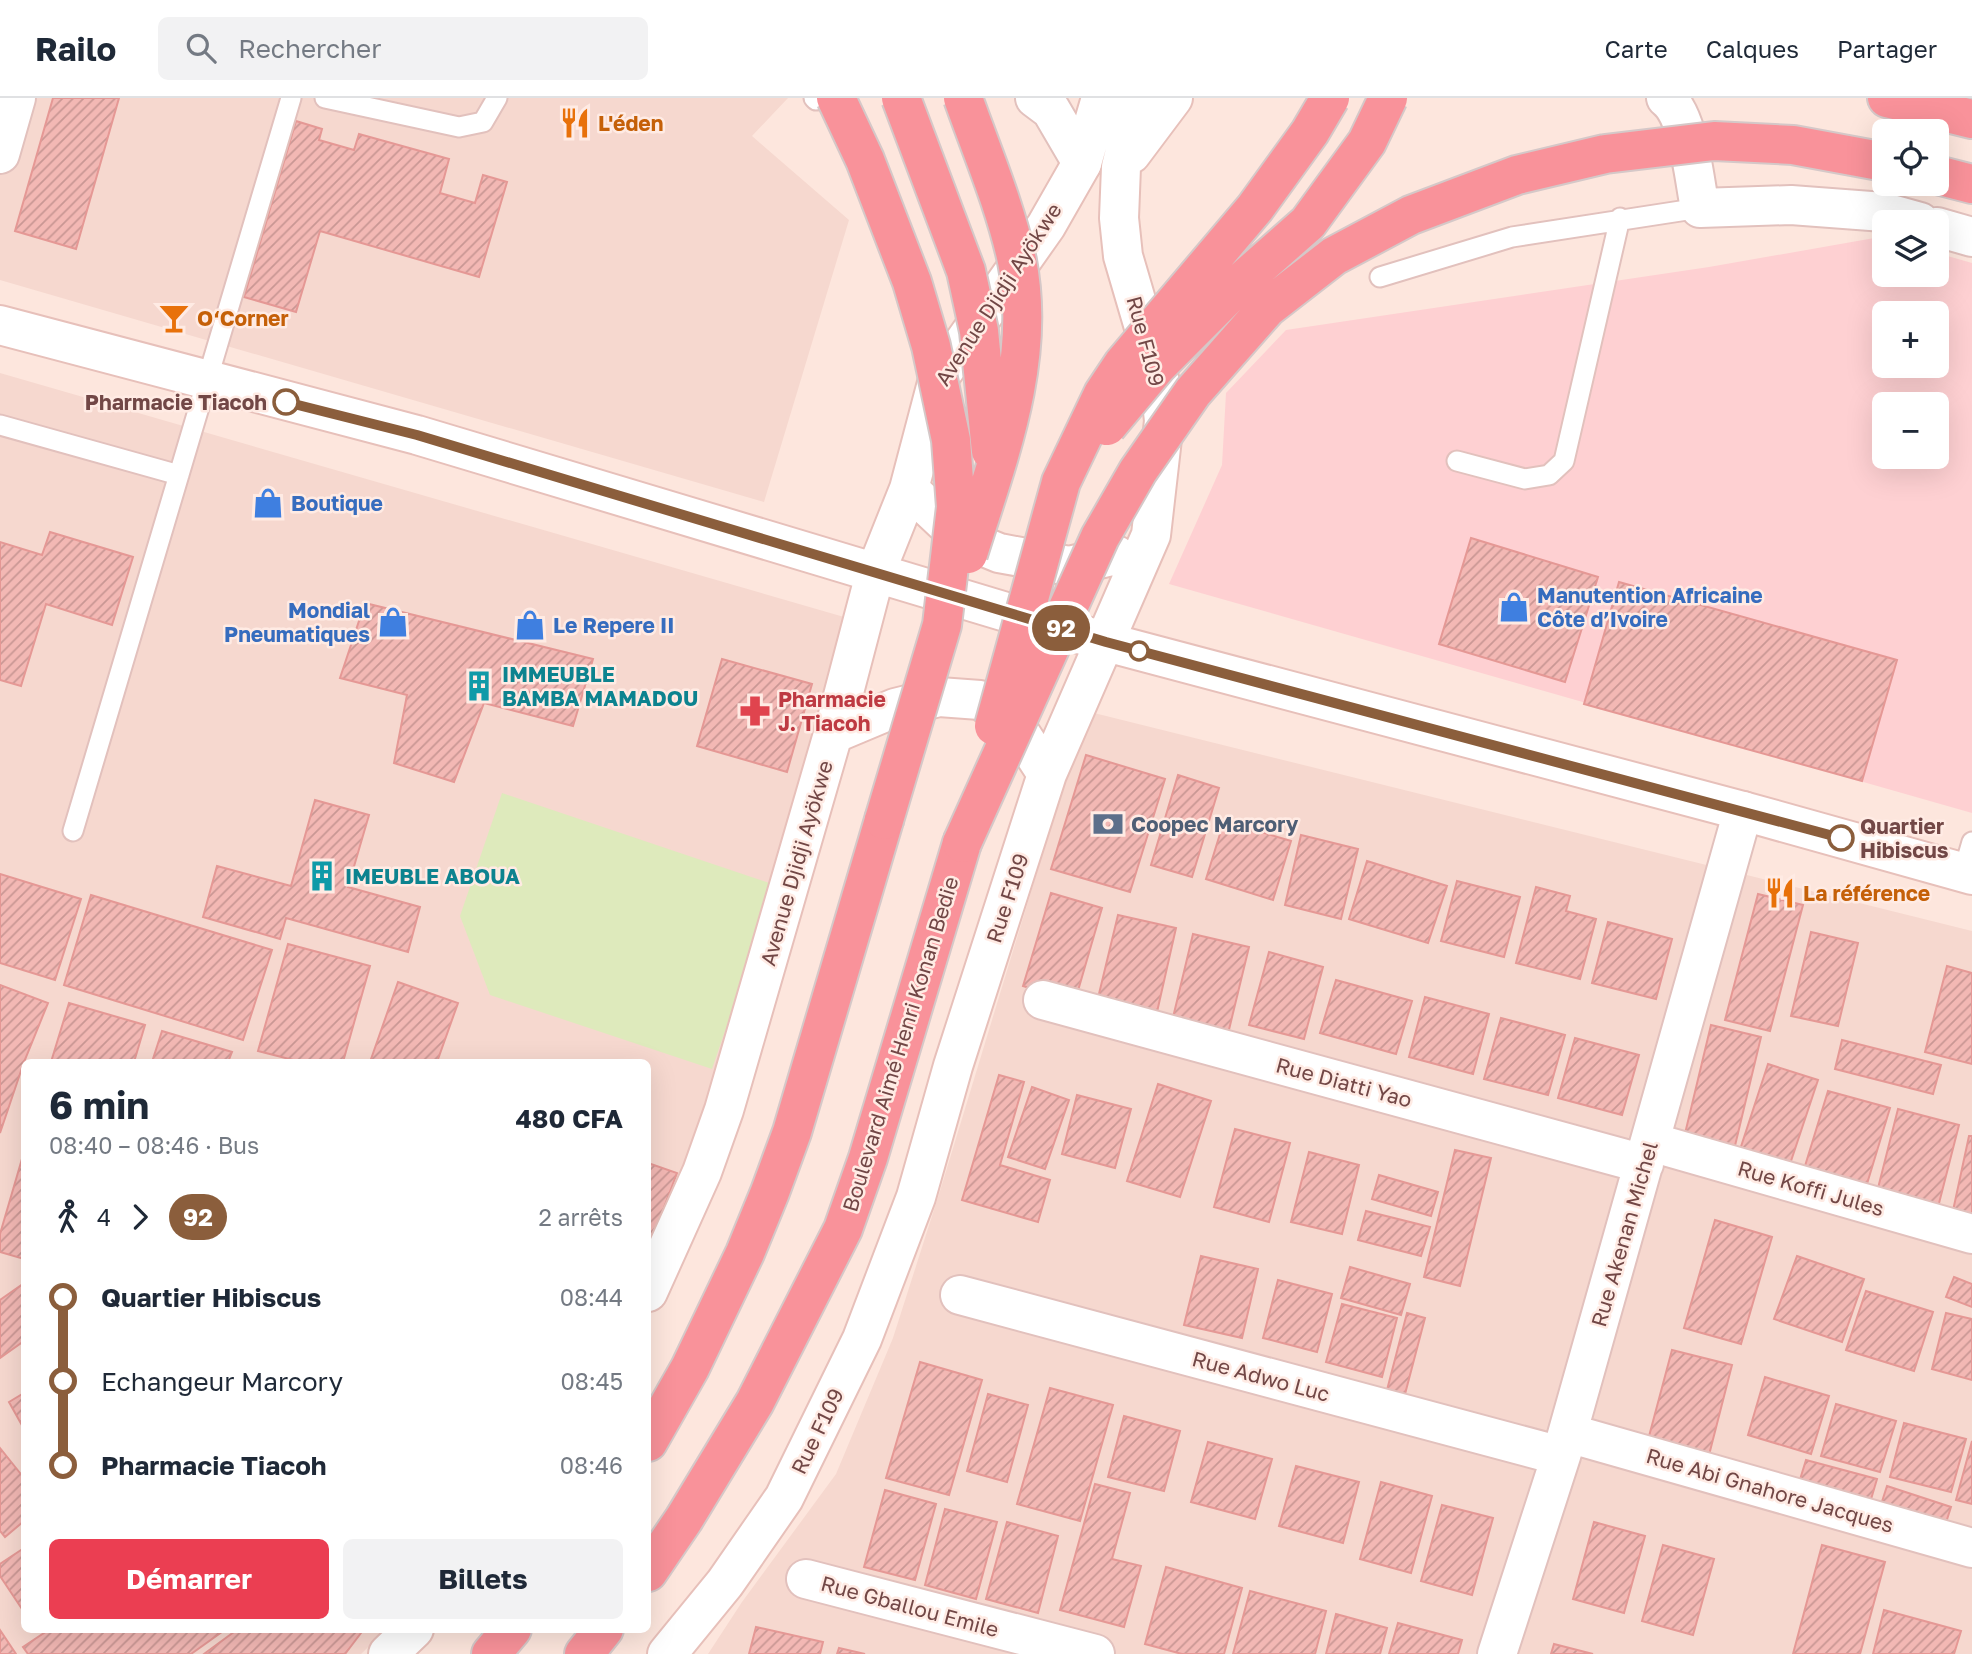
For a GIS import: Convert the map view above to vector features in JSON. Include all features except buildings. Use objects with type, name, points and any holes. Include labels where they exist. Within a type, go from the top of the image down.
[{"type":"highway","points":[[901,98],[944,208],[965,271],[979,331],[993,474]]},
{"type":"highway","points":[[884,820],[993,474],[1016,389],[1022,328],[1017,263],[999,197],[963,98]]},
{"type":"highway","points":[[962,842],[1061,482],[1103,394],[1123,364],[1255,208],[1310,132],[1330,98]]},
{"type":"highway","points":[[1061,482],[1157,366],[1240,283],[1308,223],[1367,142],[1388,98]]},
{"type":"highway","points":[[1887,98],[1972,119]]},
{"type":"highway","points":[[651,1437],[690,1368],[771,1192],[792,1132],[942,625],[956,507],[951,440],[924,320],[865,160],[822,99]]},
{"type":"highway","points":[[962,842],[1100,537],[1138,471],[1193,392],[1267,307],[1334,256],[1411,215],[1517,175],[1605,154],[1714,141],[1793,145],[1872,160]]},
{"type":"highway","points":[[1949,178],[1972,184]]},
{"type":"highway","name":"Boulevard Aimé Henri Konan Bedie","points":[[651,1568],[684,1519],[755,1402],[843,1229],[868,1158],[962,842]]},
{"type":"highway","points":[[491,1654],[509,1633]]},
{"type":"highway","points":[[584,1654],[601,1633]]},
{"type":"street","points":[[0,154],[16,98]]},
{"type":"street","points":[[1035,98],[1051,110],[1082,163]]},
{"type":"street","name":"Avenue Djidji Ayökwe","points":[[651,1285],[702,1172],[724,1110],[833,734],[876,574],[909,489],[937,379],[1046,226],[1082,163],[1101,98]]},
{"type":"street","name":"Rue F109","points":[[667,1654],[725,1583],[784,1498],[862,1339],[916,1196],[953,1066],[1047,774],[1152,535],[1164,421],[1160,382],[1123,256],[1119,218],[1121,167],[1138,98]]},
{"type":"street","points":[[1121,167],[1173,98]]},
{"type":"street","points":[[1666,98],[1674,104],[1683,127],[1700,208],[1804,206],[1872,211]]},
{"type":"street","points":[[1949,230],[1972,237]]},
{"type":"street","points":[[0,325],[417,435],[1106,642],[1744,811],[1969,863]]},
{"type":"street","points":[[909,489],[960,537],[999,553],[1069,566],[1117,554],[1152,535]]},
{"type":"street","points":[[833,734],[895,708],[939,697],[980,700],[1013,722],[1047,774]]},
{"type":"street","name":"Rue Akenan Michel","points":[[1497,1654],[1564,1445],[1744,811]]},
{"type":"street","name":"Rue Diatti Yao","points":[[1043,1000],[1647,1153]]},
{"type":"street","name":"Rue Koffi Jules","points":[[1647,1153],[1972,1234]]},
{"type":"street","name":"Rue Adwo Luc","points":[[960,1295],[1564,1445]]},
{"type":"street","name":"Rue Abi Gnahore Jacques","points":[[1564,1445],[1972,1548]]},
{"type":"street","name":"Rue Gballou Emile","points":[[806,1579],[1095,1654]]},
{"type":"street","points":[[388,1654],[410,1633]]},
{"type":"lane","points":[[73,831],[291,98]]},
{"type":"lane","points":[[325,98],[393,105],[459,127],[483,122],[497,98]]},
{"type":"lane","points":[[1380,277],[1512,237],[1619,218],[1700,208]]},
{"type":"lane","points":[[1457,461],[1525,479],[1549,475],[1564,461],[1619,218]]},
{"type":"lane","points":[[0,425],[179,475]]},
{"type":"shaded area","points":[[0,98],[788,98],[752,136],[849,220],[764,502],[0,280]]},
{"type":"shaded area","points":[[1872,238],[1872,287],[1949,287],[1949,256],[1972,263],[1972,813],[1169,584],[1222,465],[1226,393],[1286,330],[1709,267]]},
{"type":"shaded area","points":[[0,373],[844,617],[816,730],[724,1041],[685,1166],[651,1240],[651,1059],[21,1059],[21,1633],[383,1633],[361,1654],[0,1654]]},
{"type":"shaded area","points":[[1086,711],[1972,931],[1972,1654],[708,1654],[742,1602],[836,1474],[893,1338]]},
{"type":"green space","points":[[502,793],[775,885],[712,1069],[490,995],[460,916]]},
{"type":"bus line","name":"92","points":[[286,402],[417,435],[1106,642],[1841,838]]},
{"type":"place","name":"L'éden","points":[[575,123]]},
{"type":"place","name":"O‘Corner","points":[[174,318]]},
{"type":"place","name":"Pharmacie Tiacoh","points":[[286,402]]},
{"type":"place","name":"Boutique","points":[[268,503]]},
{"type":"place","name":"Manutention Africaine Côte d’Ivoire","points":[[1514,607]]},
{"type":"place","name":"Mondial Pneumatiques","points":[[393,622]]},
{"type":"place","name":"Le Repere II","points":[[530,625]]},
{"type":"place","name":"IMMEUBLE BAMBA MAMADOU","points":[[479,686]]},
{"type":"place","name":"Pharmacie J. Tiacoh","points":[[755,711]]},
{"type":"place","name":"Coopec Marcory","points":[[1108,824]]},
{"type":"place","name":"Quartier Hibiscus","points":[[1841,838]]},
{"type":"place","name":"IMEUBLE ABOUA","points":[[322,876]]},
{"type":"place","name":"La référence","points":[[1780,893]]}]
